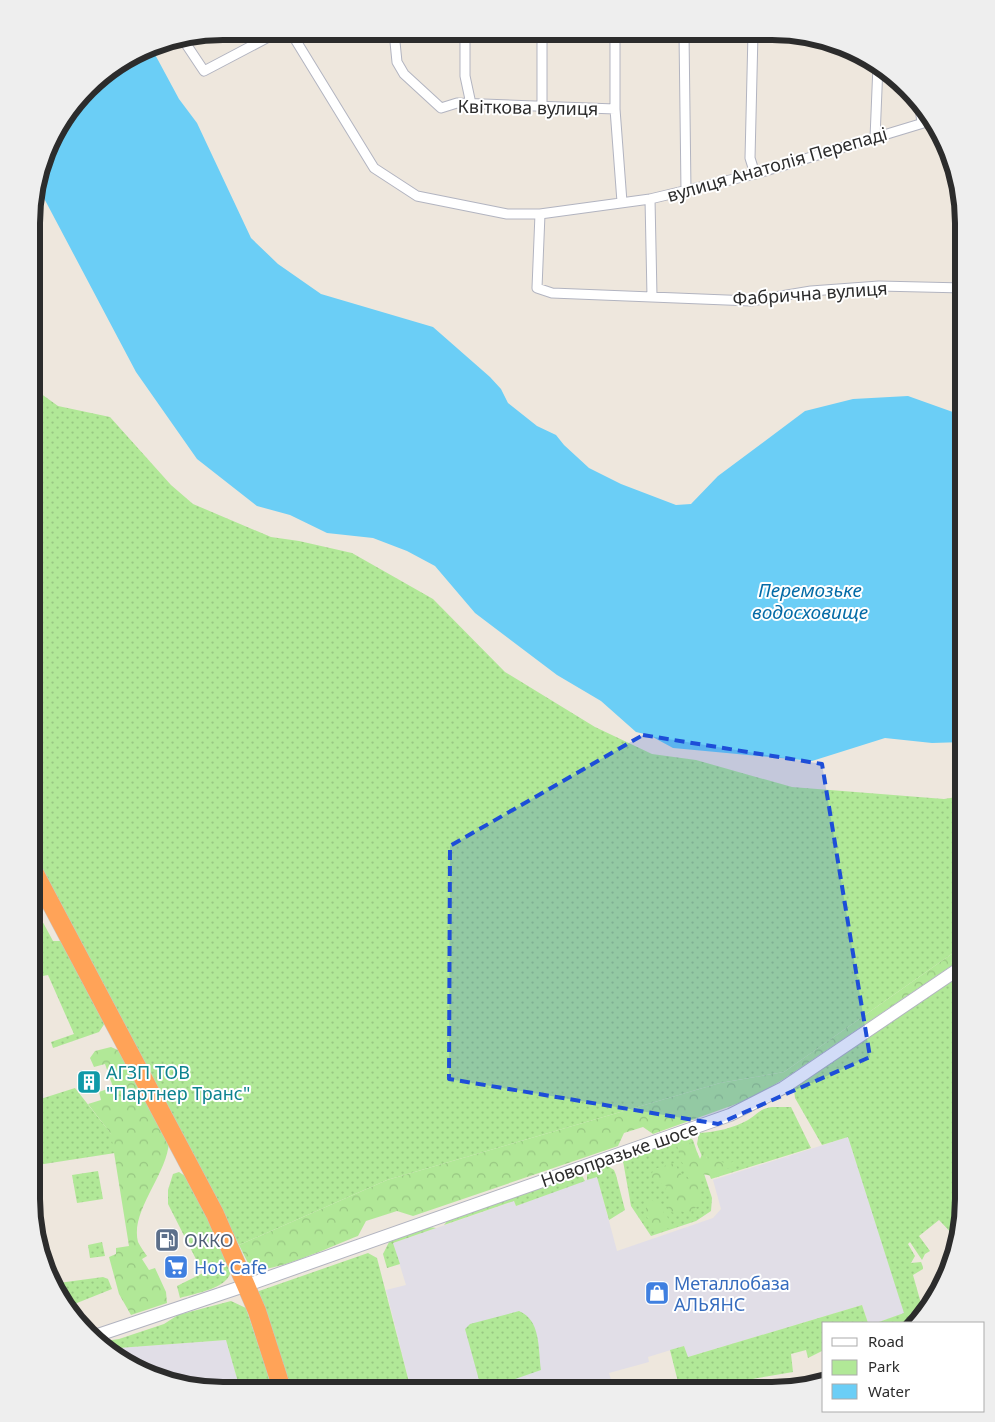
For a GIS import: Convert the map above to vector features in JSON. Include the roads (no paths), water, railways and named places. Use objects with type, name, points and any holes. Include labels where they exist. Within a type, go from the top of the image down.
[{"type":"highway","points":[[40,883],[215,1214],[247,1285],[280,1382]]},
{"type":"main road","name":"Новопразьке шосе","points":[[99,1334],[247,1285],[730,1115],[788,1084],[955,971]]},
{"type":"street","points":[[186,44],[204,71],[263,40]]},
{"type":"street","name":"вулиця Анатолія Перепаді","points":[[295,40],[374,168],[417,196],[507,214],[540,214],[650,199],[755,174],[924,122]]},
{"type":"street","name":"Квіткова вулиця","points":[[395,40],[397,62],[404,74],[441,108],[456,103],[542,104],[615,108]]},
{"type":"street","points":[[465,40],[465,76],[471,104]]},
{"type":"street","points":[[542,40],[542,104]]},
{"type":"street","points":[[615,40],[615,108],[622,202]]},
{"type":"street","points":[[684,40],[686,191]]},
{"type":"street","points":[[753,40],[750,158],[755,174]]},
{"type":"street","points":[[875,138],[878,74]]},
{"type":"street","points":[[650,199],[652,296]]},
{"type":"street","name":"Фабрична вулиця","points":[[540,214],[537,288],[552,293],[751,301],[811,291],[879,286],[955,288]]},
{"type":"water","name":"Перемозьке водосховище","points":[[154,53],[179,99],[197,123],[251,238],[278,264],[321,294],[433,327],[490,377],[501,389],[508,403],[537,426],[556,435],[589,468],[621,484],[676,505],[691,504],[718,476],[805,411],[853,399],[908,396],[955,413],[955,742],[932,743],[885,738],[812,761],[673,748],[649,735],[636,732],[601,701],[557,675],[475,613],[435,566],[407,551],[373,538],[327,533],[290,515],[257,506],[197,459],[136,372],[43,196],[46,176],[54,153],[71,121],[85,102],[102,85],[121,71]]},
{"type":"place","name":"АГЗП ТОВ \"Партнер Транс\"","points":[[89,1082]]},
{"type":"place","name":"ОККО","points":[[167,1240]]},
{"type":"place","name":"Hot Cafe","points":[[176,1267]]},
{"type":"place","name":"Металлобаза АЛЬЯНС","points":[[657,1293]]}]
